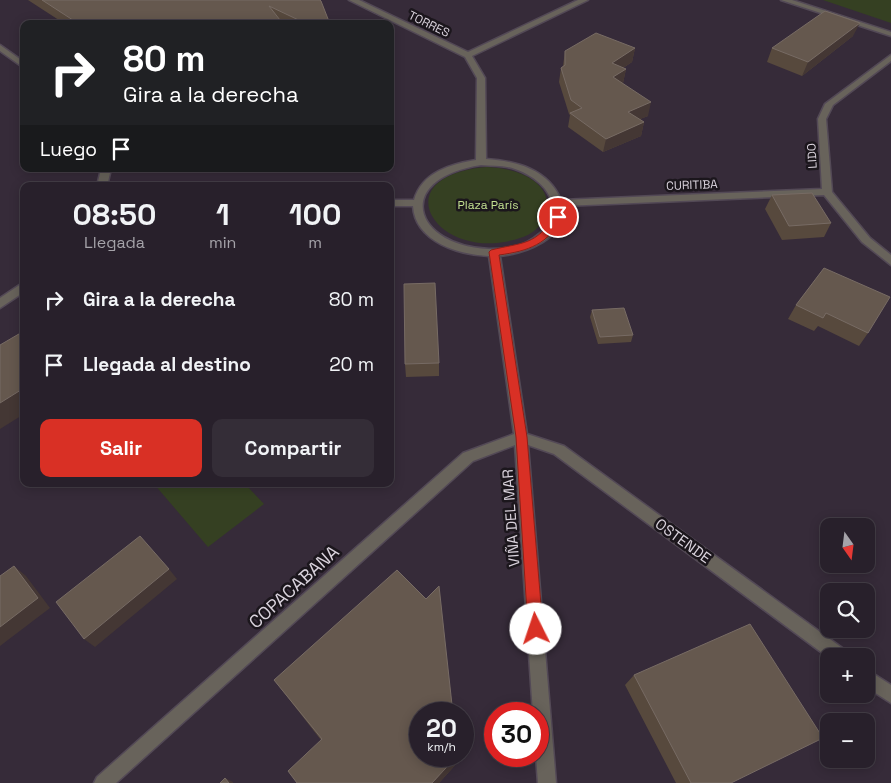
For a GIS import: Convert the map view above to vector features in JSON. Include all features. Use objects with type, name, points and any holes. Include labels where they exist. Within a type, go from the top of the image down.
[{"type":"street","name":"TORRES","points":[[353,0],[468,55]]},
{"type":"street","points":[[482,162],[481,78],[468,55],[584,0]]},
{"type":"street","points":[[785,0],[891,34]]},
{"type":"street","points":[[0,47],[20,63]]},
{"type":"street","name":"LIDO","points":[[826,192],[822,119],[828,104],[891,57]]},
{"type":"street","points":[[482,162],[522,168],[540,177],[552,189],[558,202],[558,217],[551,230],[537,242],[517,249],[494,252],[469,250],[447,244],[429,232],[419,218],[417,203],[421,190],[431,179],[454,167],[482,162]]},
{"type":"street","points":[[826,192],[866,240],[891,261]]},
{"type":"street","name":"CURITIBA","points":[[558,202],[826,192]]},
{"type":"street","points":[[394,203],[417,203]]},
{"type":"street","name":"VIÑA DEL MAR","points":[[494,252],[522,437],[547,783]]},
{"type":"street","points":[[0,304],[20,289]]},
{"type":"street","name":"OSTENDE","points":[[522,437],[559,450],[828,648]]},
{"type":"street","name":"COPACABANA","points":[[103,783],[468,457],[522,437]]},
{"type":"street","points":[[875,683],[891,695]]},
{"type":"green space","points":[[823,0],[891,0],[891,23]]},
{"type":"green space","name":"Plaza París","points":[[487,167],[517,172],[534,181],[541,188],[546,196],[546,212],[544,220],[532,233],[523,237],[493,243],[467,240],[446,231],[433,217],[428,201],[435,186],[454,174]]},
{"type":"green space","points":[[157,487],[248,487],[264,504],[208,547]]},
{"type":"building","points":[[42,0],[320,0],[328,20],[299,20],[269,6],[280,20],[73,20]]},
{"type":"building","points":[[825,11],[860,23],[808,62],[772,48]]},
{"type":"building","points":[[596,33],[635,48],[612,63],[626,69],[613,77],[651,102],[628,112],[644,122],[606,139],[570,113],[582,108],[571,100],[561,68],[565,65],[565,51]]},
{"type":"building","points":[[812,193],[831,223],[789,226],[772,195]]},
{"type":"building","points":[[824,268],[890,297],[868,333],[826,313],[823,318],[796,305]]},
{"type":"building","points":[[435,283],[439,363],[405,364],[404,284]]},
{"type":"building","points":[[624,308],[633,335],[600,337],[592,310]]},
{"type":"building","points":[[20,333],[20,390],[0,403],[0,345]]},
{"type":"building","points":[[140,536],[169,569],[84,639],[56,602]]},
{"type":"building","points":[[14,566],[38,598],[0,627],[0,576]]},
{"type":"building","points":[[397,570],[426,599],[439,586],[452,702],[409,702],[409,767],[447,767],[432,783],[297,783],[288,771],[322,739],[274,680]]},
{"type":"building","points":[[750,624],[820,733],[820,739],[731,783],[691,783],[634,675]]},
{"type":"building","points":[[225,778],[229,783],[220,783]]},
{"type":"route","points":[[536,629],[522,437],[494,252],[517,249],[537,242],[551,230],[558,217]]}]
